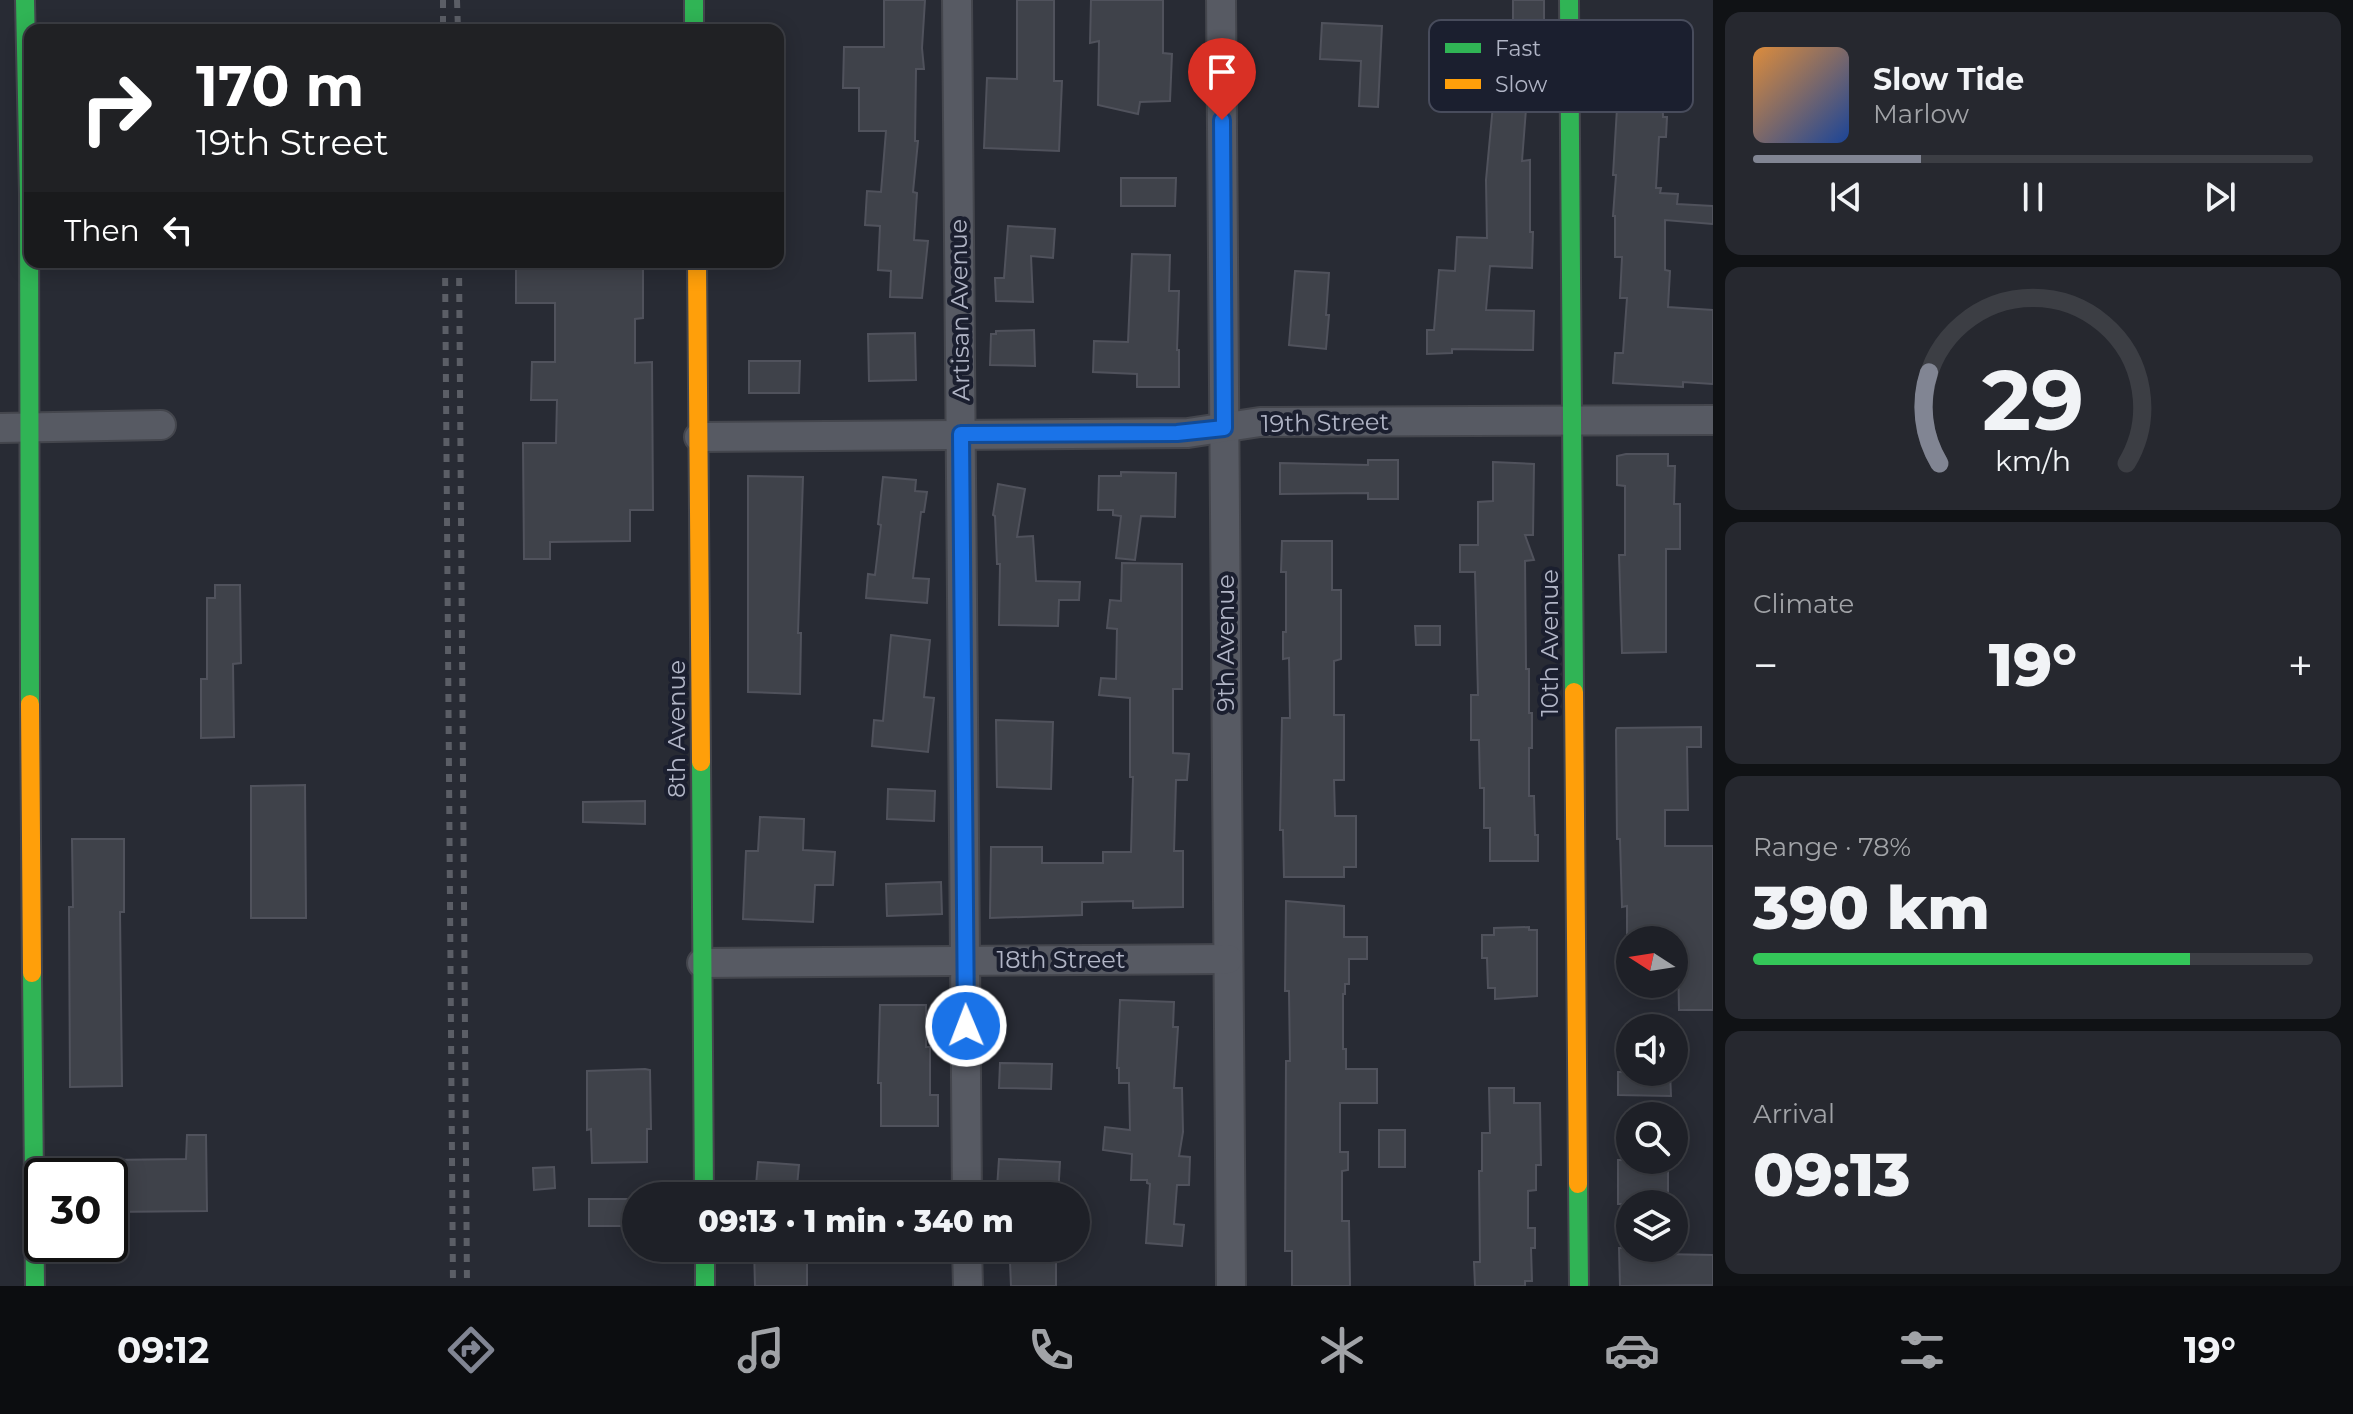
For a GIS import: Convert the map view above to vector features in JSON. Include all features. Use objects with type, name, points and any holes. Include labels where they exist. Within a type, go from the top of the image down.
[{"type":"street","points":[[25,0],[25,24]]},
{"type":"street","points":[[694,0],[694,24]]},
{"type":"street","name":"Artisan Avenue","points":[[957,0],[967,1182]]},
{"type":"street","name":"9th Avenue","points":[[1221,0],[1231,1286]]},
{"type":"street","name":"10th Avenue","points":[[1569,0],[1569,20]]},
{"type":"street","name":"10th Avenue","points":[[1570,112],[1579,1286]]},
{"type":"street","points":[[29,268],[35,1286]]},
{"type":"street","name":"8th Avenue","points":[[697,268],[704,1182]]},
{"type":"street","name":"19th Street","points":[[699,437],[1177,433],[1260,422],[1713,420]]},
{"type":"street","points":[[0,428],[161,425]]},
{"type":"street","name":"18th Street","points":[[702,963],[1228,959]]},
{"type":"street","points":[[705,1262],[705,1286]]},
{"type":"street","points":[[967,1262],[968,1286]]},
{"type":"building","points":[[884,0],[925,0],[924,69],[916,69],[915,141],[918,141],[913,192],[917,193],[914,240],[928,241],[922,298],[890,297],[891,271],[878,270],[880,226],[865,225],[867,191],[881,192],[886,131],[859,131],[859,88],[843,88],[844,47],[884,47]]},
{"type":"building","points":[[1017,0],[1054,0],[1054,81],[1062,81],[1059,151],[984,148],[987,78],[1017,79]]},
{"type":"building","points":[[1091,0],[1163,0],[1163,53],[1172,54],[1170,101],[1140,102],[1138,114],[1098,105],[1099,41],[1090,43]]},
{"type":"building","points":[[1513,0],[1544,0],[1544,20],[1513,20]]},
{"type":"building","points":[[1322,23],[1382,26],[1378,107],[1359,106],[1361,61],[1320,59]]},
{"type":"building","points":[[1492,112],[1526,112],[1522,161],[1530,160],[1532,268],[1490,266],[1486,310],[1534,311],[1533,350],[1452,349],[1452,353],[1427,354],[1427,330],[1434,330],[1439,270],[1455,271],[1457,237],[1487,238],[1486,180]]},
{"type":"building","points":[[1617,112],[1663,112],[1663,117],[1667,117],[1666,137],[1659,137],[1656,188],[1661,188],[1660,193],[1678,194],[1677,204],[1713,206],[1713,224],[1665,220],[1665,270],[1670,271],[1668,307],[1713,310],[1713,384],[1683,382],[1683,387],[1613,383],[1615,353],[1623,353],[1627,298],[1620,298],[1622,257],[1615,257],[1613,216],[1616,175],[1613,175]]},
{"type":"building","points":[[1121,178],[1176,178],[1175,206],[1121,206]]},
{"type":"building","points":[[1008,226],[1055,229],[1053,258],[1031,256],[1033,302],[996,301],[995,278],[1004,278]]},
{"type":"building","points":[[1132,254],[1170,255],[1169,291],[1179,291],[1179,387],[1137,387],[1137,374],[1093,372],[1094,341],[1128,342]]},
{"type":"building","points":[[643,268],[643,318],[635,319],[635,363],[652,362],[653,510],[630,510],[630,541],[550,542],[550,559],[524,559],[523,443],[556,443],[557,400],[531,400],[532,362],[555,362],[555,303],[516,303],[516,269]]},
{"type":"building","points":[[1295,271],[1329,273],[1326,349],[1289,345]]},
{"type":"building","points":[[1034,330],[1035,366],[990,365],[991,334],[996,334],[996,331]]},
{"type":"building","points":[[915,333],[916,380],[869,381],[868,334]]},
{"type":"building","points":[[749,361],[800,361],[799,393],[749,393]]},
{"type":"building","points":[[1668,454],[1668,466],[1675,466],[1674,504],[1680,504],[1680,549],[1666,549],[1666,652],[1622,653],[1619,555],[1625,555],[1625,486],[1617,485],[1617,456]]},
{"type":"building","points":[[1368,460],[1398,460],[1398,499],[1368,499],[1368,493],[1280,494],[1280,463],[1368,465]]},
{"type":"building","points":[[1493,462],[1534,464],[1533,535],[1525,535],[1534,560],[1525,561],[1526,669],[1529,669],[1529,713],[1532,713],[1529,796],[1534,796],[1538,861],[1490,861],[1490,828],[1484,828],[1484,788],[1480,788],[1479,740],[1471,740],[1471,695],[1478,695],[1475,572],[1460,572],[1460,545],[1478,545],[1478,502],[1493,501]]},
{"type":"building","points":[[1121,472],[1176,473],[1175,517],[1141,516],[1135,560],[1116,558],[1121,516],[1113,515],[1113,510],[1098,510],[1099,476],[1121,476]]},
{"type":"building","points":[[748,476],[803,477],[798,633],[801,633],[800,694],[748,692]]},
{"type":"building","points":[[883,477],[916,480],[915,491],[927,492],[924,512],[921,512],[913,578],[929,579],[927,603],[866,598],[868,574],[875,575]]},
{"type":"building","points":[[998,484],[1025,489],[1017,537],[1033,536],[1036,581],[1080,582],[1079,600],[1059,600],[1058,626],[999,625],[1000,564],[997,564],[993,515]]},
{"type":"building","points":[[1282,541],[1332,541],[1332,590],[1341,590],[1341,659],[1334,661],[1334,715],[1344,715],[1344,780],[1334,780],[1335,816],[1356,816],[1356,867],[1344,867],[1344,877],[1284,877],[1283,830],[1280,830],[1282,718],[1290,718],[1289,658],[1283,659],[1286,572],[1281,572]]},
{"type":"building","points":[[1122,563],[1182,564],[1182,689],[1173,689],[1173,753],[1189,754],[1187,780],[1176,780],[1174,851],[1183,851],[1183,907],[1133,908],[1133,901],[1082,902],[1082,915],[990,918],[991,847],[1042,847],[1042,863],[1103,863],[1103,852],[1131,852],[1133,777],[1130,777],[1130,698],[1099,695],[1101,678],[1116,679],[1117,629],[1107,628],[1110,600],[1121,601]]},
{"type":"building","points":[[215,585],[240,585],[241,663],[233,664],[234,737],[201,738],[201,679],[207,679],[207,598],[215,598]]},
{"type":"building","points":[[1415,626],[1440,626],[1440,645],[1416,645]]},
{"type":"building","points":[[891,635],[930,640],[924,697],[934,698],[928,752],[872,746],[874,720],[883,721]]},
{"type":"building","points":[[996,720],[1053,722],[1051,789],[997,787]]},
{"type":"building","points":[[1701,727],[1701,747],[1687,747],[1688,810],[1665,810],[1665,846],[1713,846],[1713,1010],[1679,1010],[1679,998],[1688,998],[1688,926],[1627,926],[1627,906],[1622,907],[1620,839],[1617,839],[1617,728]]},
{"type":"building","points":[[305,785],[306,918],[251,918],[251,786]]},
{"type":"building","points":[[888,789],[935,791],[934,821],[887,819]]},
{"type":"building","points":[[645,801],[645,824],[583,822],[583,802]]},
{"type":"building","points":[[760,817],[804,819],[803,850],[835,852],[833,885],[815,885],[813,922],[743,919],[746,851],[758,851]]},
{"type":"building","points":[[72,839],[124,839],[124,912],[120,912],[122,1086],[70,1087],[69,907],[73,907]]},
{"type":"building","points":[[941,882],[942,914],[887,916],[886,884]]},
{"type":"building","points":[[1286,901],[1344,906],[1344,937],[1367,937],[1367,959],[1349,959],[1349,984],[1345,984],[1343,994],[1346,1069],[1377,1069],[1377,1103],[1340,1103],[1340,1152],[1348,1152],[1348,1170],[1342,1171],[1342,1221],[1349,1221],[1350,1286],[1292,1286],[1292,1251],[1285,1251],[1286,1061],[1290,1061],[1289,991],[1285,991]]},
{"type":"building","points":[[1529,927],[1529,930],[1537,930],[1537,996],[1495,999],[1495,988],[1488,988],[1487,958],[1482,958],[1482,935],[1494,935],[1494,928]]},
{"type":"building","points":[[1120,1000],[1174,1002],[1173,1027],[1178,1027],[1174,1088],[1182,1088],[1183,1132],[1179,1156],[1190,1157],[1189,1185],[1177,1185],[1174,1224],[1184,1225],[1182,1246],[1146,1243],[1150,1184],[1147,1180],[1131,1180],[1132,1154],[1103,1150],[1105,1127],[1130,1130],[1129,1083],[1119,1083],[1117,1068]]},
{"type":"building","points":[[880,1005],[926,1005],[930,1095],[938,1095],[938,1126],[881,1126],[881,1083],[878,1083]]},
{"type":"building","points":[[1000,1063],[1052,1064],[1051,1089],[999,1088]]},
{"type":"building","points":[[650,1070],[651,1129],[647,1129],[647,1162],[592,1163],[591,1129],[587,1130],[587,1071]]},
{"type":"building","points":[[1618,1086],[1671,1086],[1671,1096],[1618,1095]]},
{"type":"building","points":[[1489,1088],[1514,1088],[1514,1103],[1540,1103],[1541,1165],[1536,1165],[1536,1190],[1528,1191],[1528,1228],[1535,1228],[1535,1248],[1531,1248],[1532,1281],[1525,1281],[1525,1286],[1475,1286],[1474,1262],[1480,1262],[1479,1171],[1482,1171],[1482,1133],[1490,1133]]},
{"type":"building","points":[[1379,1130],[1405,1130],[1405,1167],[1379,1167]]},
{"type":"building","points":[[187,1135],[206,1135],[207,1211],[128,1212],[128,1160],[186,1159]]},
{"type":"building","points":[[999,1159],[1060,1162],[1059,1182],[997,1182]]},
{"type":"building","points":[[758,1162],[799,1165],[797,1182],[756,1182]]},
{"type":"building","points":[[554,1167],[555,1188],[534,1190],[533,1168]]},
{"type":"building","points":[[1618,1174],[1668,1174],[1668,1190],[1618,1190]]},
{"type":"building","points":[[589,1199],[622,1199],[622,1226],[589,1226]]},
{"type":"building","points":[[1688,1255],[1713,1255],[1713,1285],[1620,1286],[1619,1262],[1688,1262]]},
{"type":"building","points":[[754,1262],[807,1262],[807,1286],[755,1286]]},
{"type":"building","points":[[1010,1262],[1056,1262],[1056,1286],[1011,1286]]},
{"type":"railway","points":[[443,0],[443,24]]},
{"type":"railway","points":[[457,0],[458,24]]},
{"type":"railway","points":[[445,268],[453,1286]]},
{"type":"railway","points":[[459,268],[467,1286]]},
{"type":"traffic: fast","points":[[25,0],[25,24]]},
{"type":"traffic: fast","points":[[694,0],[694,24]]},
{"type":"traffic: fast","points":[[1569,0],[1569,20]]},
{"type":"traffic: fast","points":[[1570,112],[1574,692]]},
{"type":"traffic: fast","points":[[29,268],[30,704]]},
{"type":"traffic: fast","points":[[701,762],[704,1182]]},
{"type":"traffic: fast","points":[[32,973],[35,1286]]},
{"type":"traffic: fast","points":[[1578,1184],[1579,1286]]},
{"type":"traffic: fast","points":[[705,1262],[705,1286]]},
{"type":"traffic: slow","points":[[697,268],[701,762]]},
{"type":"traffic: slow","points":[[1574,692],[1578,1184]]},
{"type":"traffic: slow","points":[[30,704],[32,973]]},
{"type":"route","points":[[966,1026],[961,434],[1177,433],[1224,428],[1222,120]]}]
